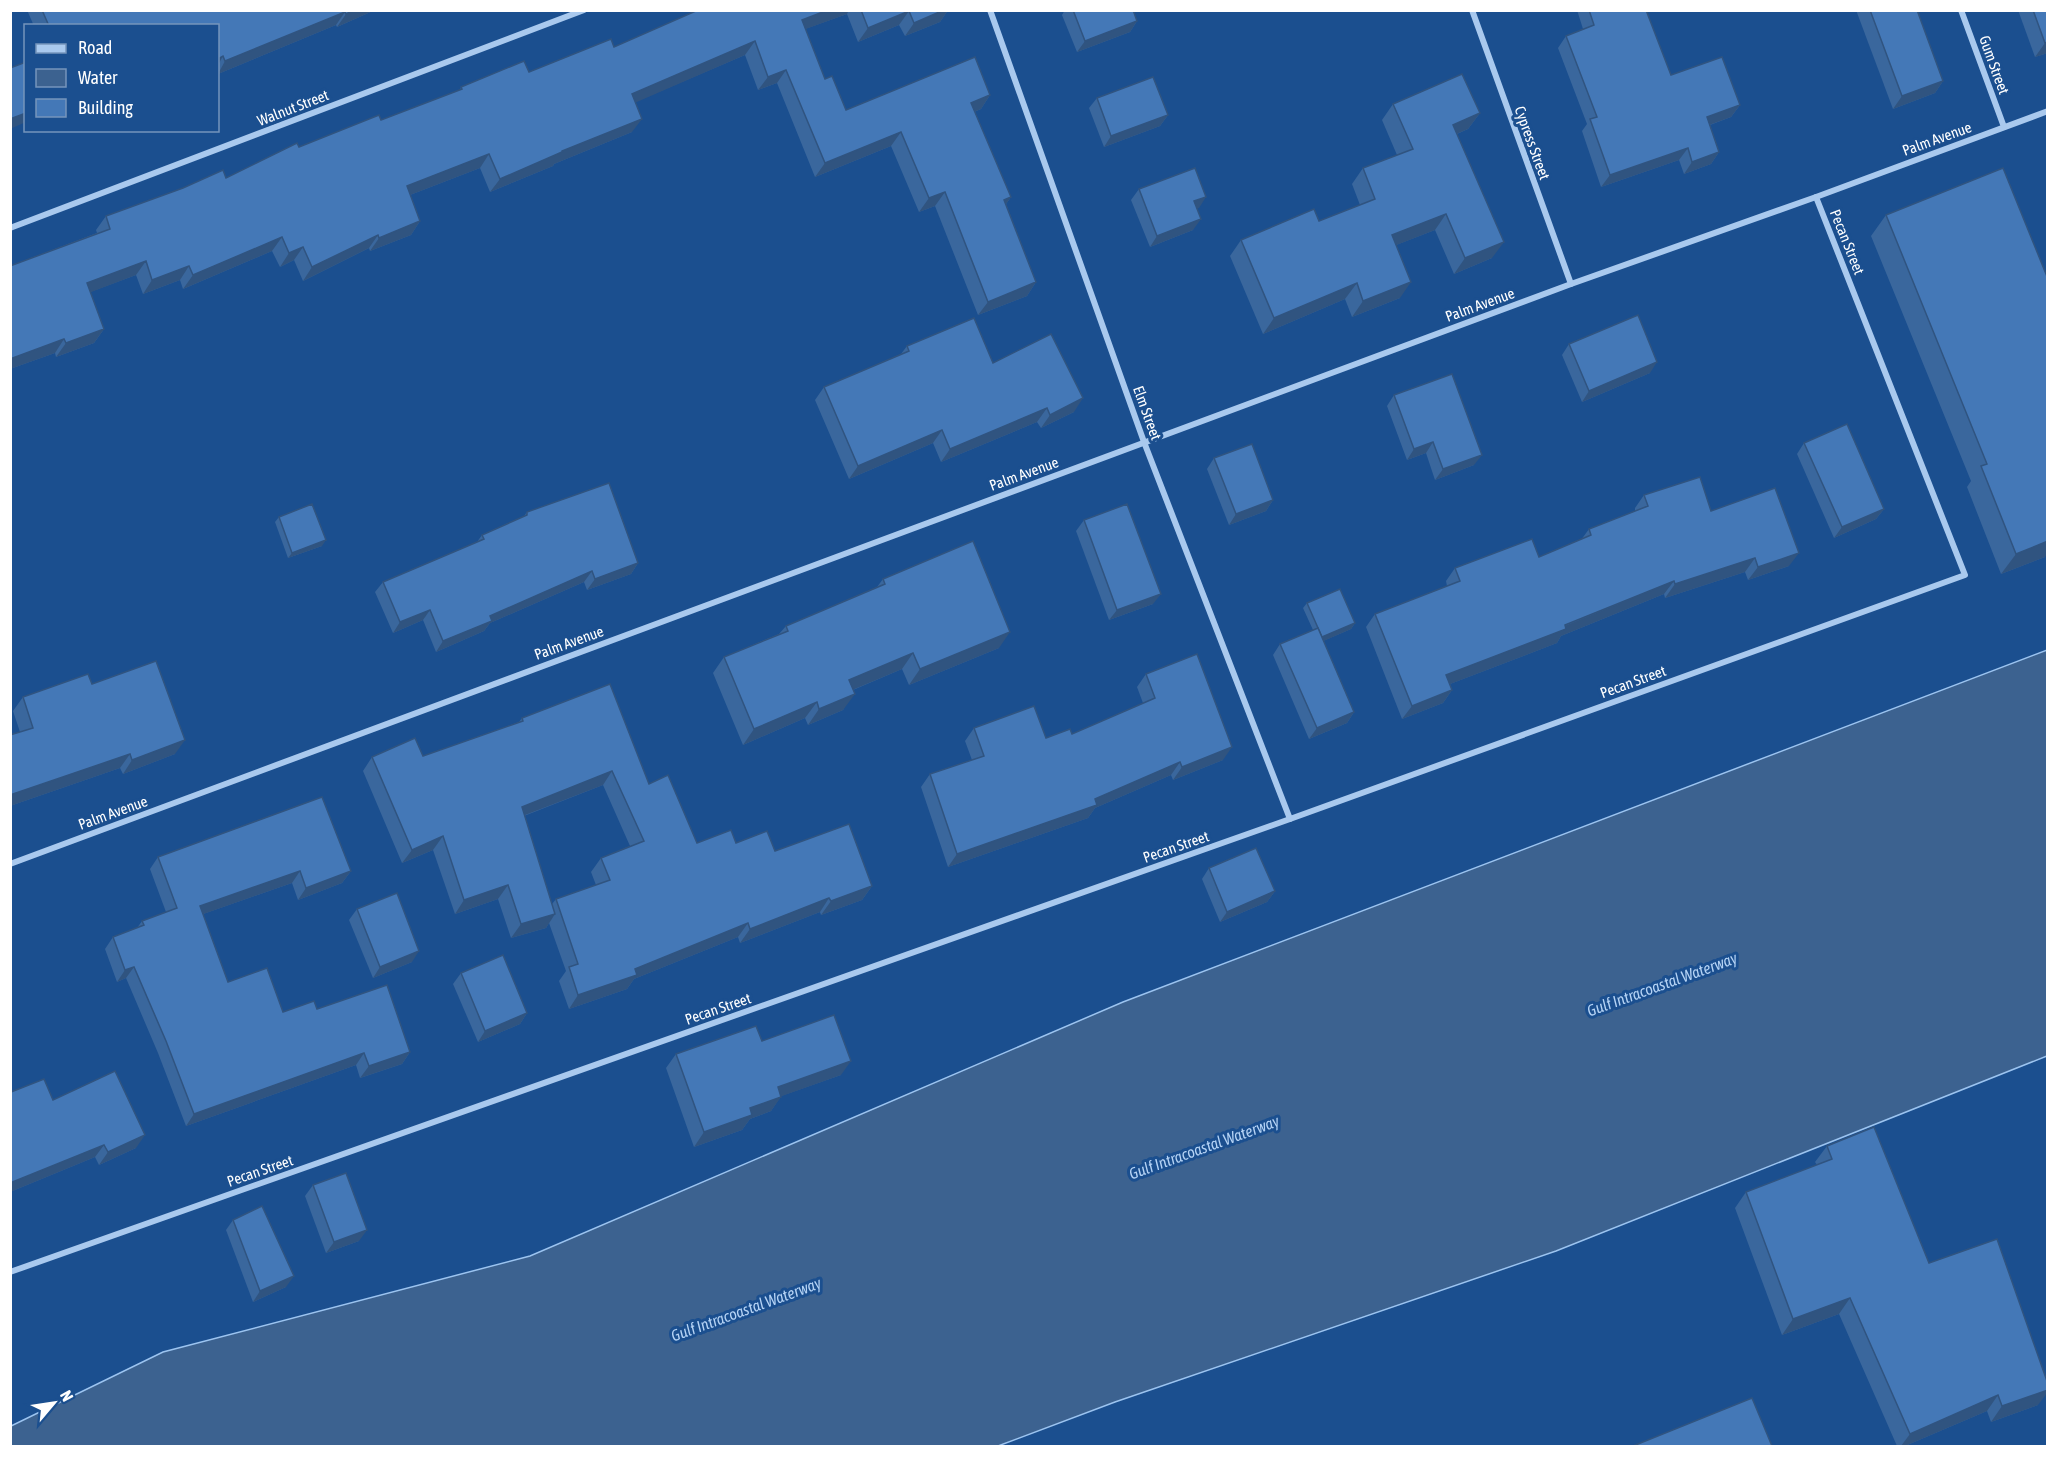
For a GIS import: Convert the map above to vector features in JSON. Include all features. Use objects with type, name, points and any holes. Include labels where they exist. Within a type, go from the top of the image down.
[{"type":"street","name":"Walnut Street","points":[[10,228],[584,10]]},
{"type":"street","name":"Elm Street","points":[[990,10],[1144,442],[1290,819]]},
{"type":"street","name":"Cypress Street","points":[[1472,10],[1571,284]]},
{"type":"street","name":"Gum Street","points":[[1961,10],[2004,127]]},
{"type":"street","name":"Palm Avenue","points":[[10,864],[1571,284],[2048,111]]},
{"type":"street","name":"Pecan Street","points":[[10,1272],[1290,819],[1965,575],[1816,197]]},
{"type":"water","name":"Gulf Intracoastal Waterway","points":[[2047,650],[2047,1056],[1556,1251],[1115,1402],[998,1446],[11,1446],[11,1426],[163,1352],[530,1256],[1123,1002]]},
{"type":"building","points":[[42,10],[354,10],[225,61],[223,56],[219,58],[219,24],[48,24]]},
{"type":"building","points":[[698,10],[828,10],[802,20],[825,79],[832,76],[846,110],[975,57],[990,95],[971,103],[1011,197],[1004,200],[1036,282],[988,302],[945,192],[929,198],[901,132],[825,163],[786,70],[768,77],[755,41],[632,94],[642,119],[500,179],[489,154],[407,186],[420,221],[379,238],[378,235],[312,267],[303,247],[289,253],[282,237],[193,275],[189,266],[152,280],[146,261],[87,283],[104,329],[66,343],[64,339],[10,359],[10,266],[110,229],[106,216],[183,188],[223,170],[226,178],[297,143],[299,147],[379,115],[381,120],[462,89],[461,87],[524,61],[529,72],[611,39],[614,47]]},
{"type":"building","points":[[861,10],[944,10],[914,23],[909,11],[868,28]]},
{"type":"building","points":[[1073,10],[1133,10],[1137,21],[1085,41]]},
{"type":"building","points":[[1589,10],[1646,10],[1671,75],[1722,57],[1740,105],[1707,117],[1719,152],[1692,162],[1688,148],[1610,175],[1590,119],[1597,117],[1566,36],[1594,25]]},
{"type":"building","points":[[1870,10],[1917,10],[1943,81],[1902,96]]},
{"type":"building","points":[[2033,10],[2048,10],[2048,42],[2045,43]]},
{"type":"building","points":[[24,63],[24,114],[10,119],[10,68]]},
{"type":"building","points":[[1462,74],[1480,113],[1453,125],[1504,242],[1465,258],[1446,214],[1392,235],[1411,282],[1363,301],[1357,283],[1274,318],[1241,240],[1314,209],[1319,221],[1375,199],[1363,168],[1413,149],[1393,104]]},
{"type":"building","points":[[1153,77],[1168,115],[1111,136],[1097,98]]},
{"type":"building","points":[[1195,168],[1206,197],[1194,201],[1201,219],[1157,236],[1139,189]]},
{"type":"building","points":[[2003,168],[2048,279],[2048,541],[2016,554],[1981,466],[1987,464],[1886,215]]},
{"type":"building","points":[[1638,315],[1657,362],[1589,391],[1569,344]]},
{"type":"building","points":[[974,318],[993,363],[1051,334],[1083,398],[1050,415],[1047,408],[950,449],[942,430],[858,466],[824,387],[909,351],[907,346]]},
{"type":"building","points":[[1452,374],[1482,455],[1443,469],[1433,442],[1414,449],[1394,395]]},
{"type":"building","points":[[1847,424],[1884,509],[1842,527],[1804,443]]},
{"type":"building","points":[[1252,444],[1273,500],[1236,514],[1214,458]]},
{"type":"building","points":[[1700,477],[1711,511],[1775,488],[1799,553],[1758,567],[1755,558],[1675,584],[1674,581],[1565,625],[1566,629],[1446,675],[1452,690],[1412,706],[1375,614],[1460,581],[1455,568],[1532,539],[1539,557],[1591,535],[1589,529],[1648,506],[1644,495]]},
{"type":"building","points":[[609,483],[638,563],[595,579],[592,571],[490,616],[492,621],[443,641],[430,610],[400,622],[383,582],[484,539],[482,535],[527,515],[527,512]]},
{"type":"building","points":[[312,504],[326,540],[292,553],[279,517]]},
{"type":"building","points":[[1127,504],[1161,594],[1117,610],[1084,520]]},
{"type":"building","points":[[973,541],[1010,632],[920,669],[913,653],[849,680],[855,694],[819,709],[817,702],[754,729],[724,657],[788,631],[786,626],[885,584],[883,579]]},
{"type":"building","points":[[1340,589],[1355,623],[1322,637],[1307,603]]},
{"type":"building","points":[[1318,628],[1354,712],[1317,728],[1280,644]]},
{"type":"building","points":[[1197,654],[1232,747],[1182,767],[1180,762],[1095,799],[1097,805],[957,854],[930,774],[984,756],[974,728],[1034,706],[1046,738],[1070,729],[1072,734],[1155,698],[1146,674]]},
{"type":"building","points":[[156,661],[185,740],[132,760],[130,754],[10,795],[10,735],[33,728],[23,697],[88,674],[92,684]]},
{"type":"building","points":[[610,684],[649,784],[668,775],[697,843],[731,830],[736,843],[767,831],[775,851],[849,824],[872,886],[831,901],[829,898],[750,929],[748,923],[635,969],[637,975],[578,995],[569,967],[578,964],[556,899],[610,880],[601,858],[644,841],[612,771],[522,807],[555,914],[521,924],[508,885],[464,900],[443,836],[412,850],[372,757],[415,738],[423,756],[523,721],[522,718]]},
{"type":"building","points":[[322,797],[351,871],[306,888],[300,871],[200,906],[228,982],[267,968],[283,1012],[314,1001],[317,1009],[387,985],[410,1052],[369,1066],[364,1053],[194,1114],[134,967],[125,970],[113,937],[144,925],[142,921],[177,908],[158,857]]},
{"type":"building","points":[[1256,848],[1275,891],[1227,912],[1209,868]]},
{"type":"building","points":[[397,893],[419,951],[380,967],[357,909]]},
{"type":"building","points":[[503,955],[527,1013],[485,1031],[461,973]]},
{"type":"building","points":[[834,1015],[851,1061],[778,1087],[781,1097],[750,1108],[752,1115],[704,1132],[676,1054],[756,1026],[762,1041]]},
{"type":"building","points":[[115,1071],[145,1135],[108,1152],[104,1145],[10,1183],[10,1090],[11,1092],[44,1079],[53,1100]]},
{"type":"building","points":[[1874,1127],[1929,1263],[1997,1239],[2048,1384],[2048,1390],[2002,1406],[1998,1395],[1910,1434],[1850,1298],[1793,1319],[1746,1192],[1832,1159],[1827,1146]]},
{"type":"building","points":[[346,1173],[367,1230],[334,1242],[313,1185]]},
{"type":"building","points":[[262,1206],[294,1276],[260,1291],[233,1220]]},
{"type":"building","points":[[1752,1398],[1772,1446],[1633,1446]]}]
